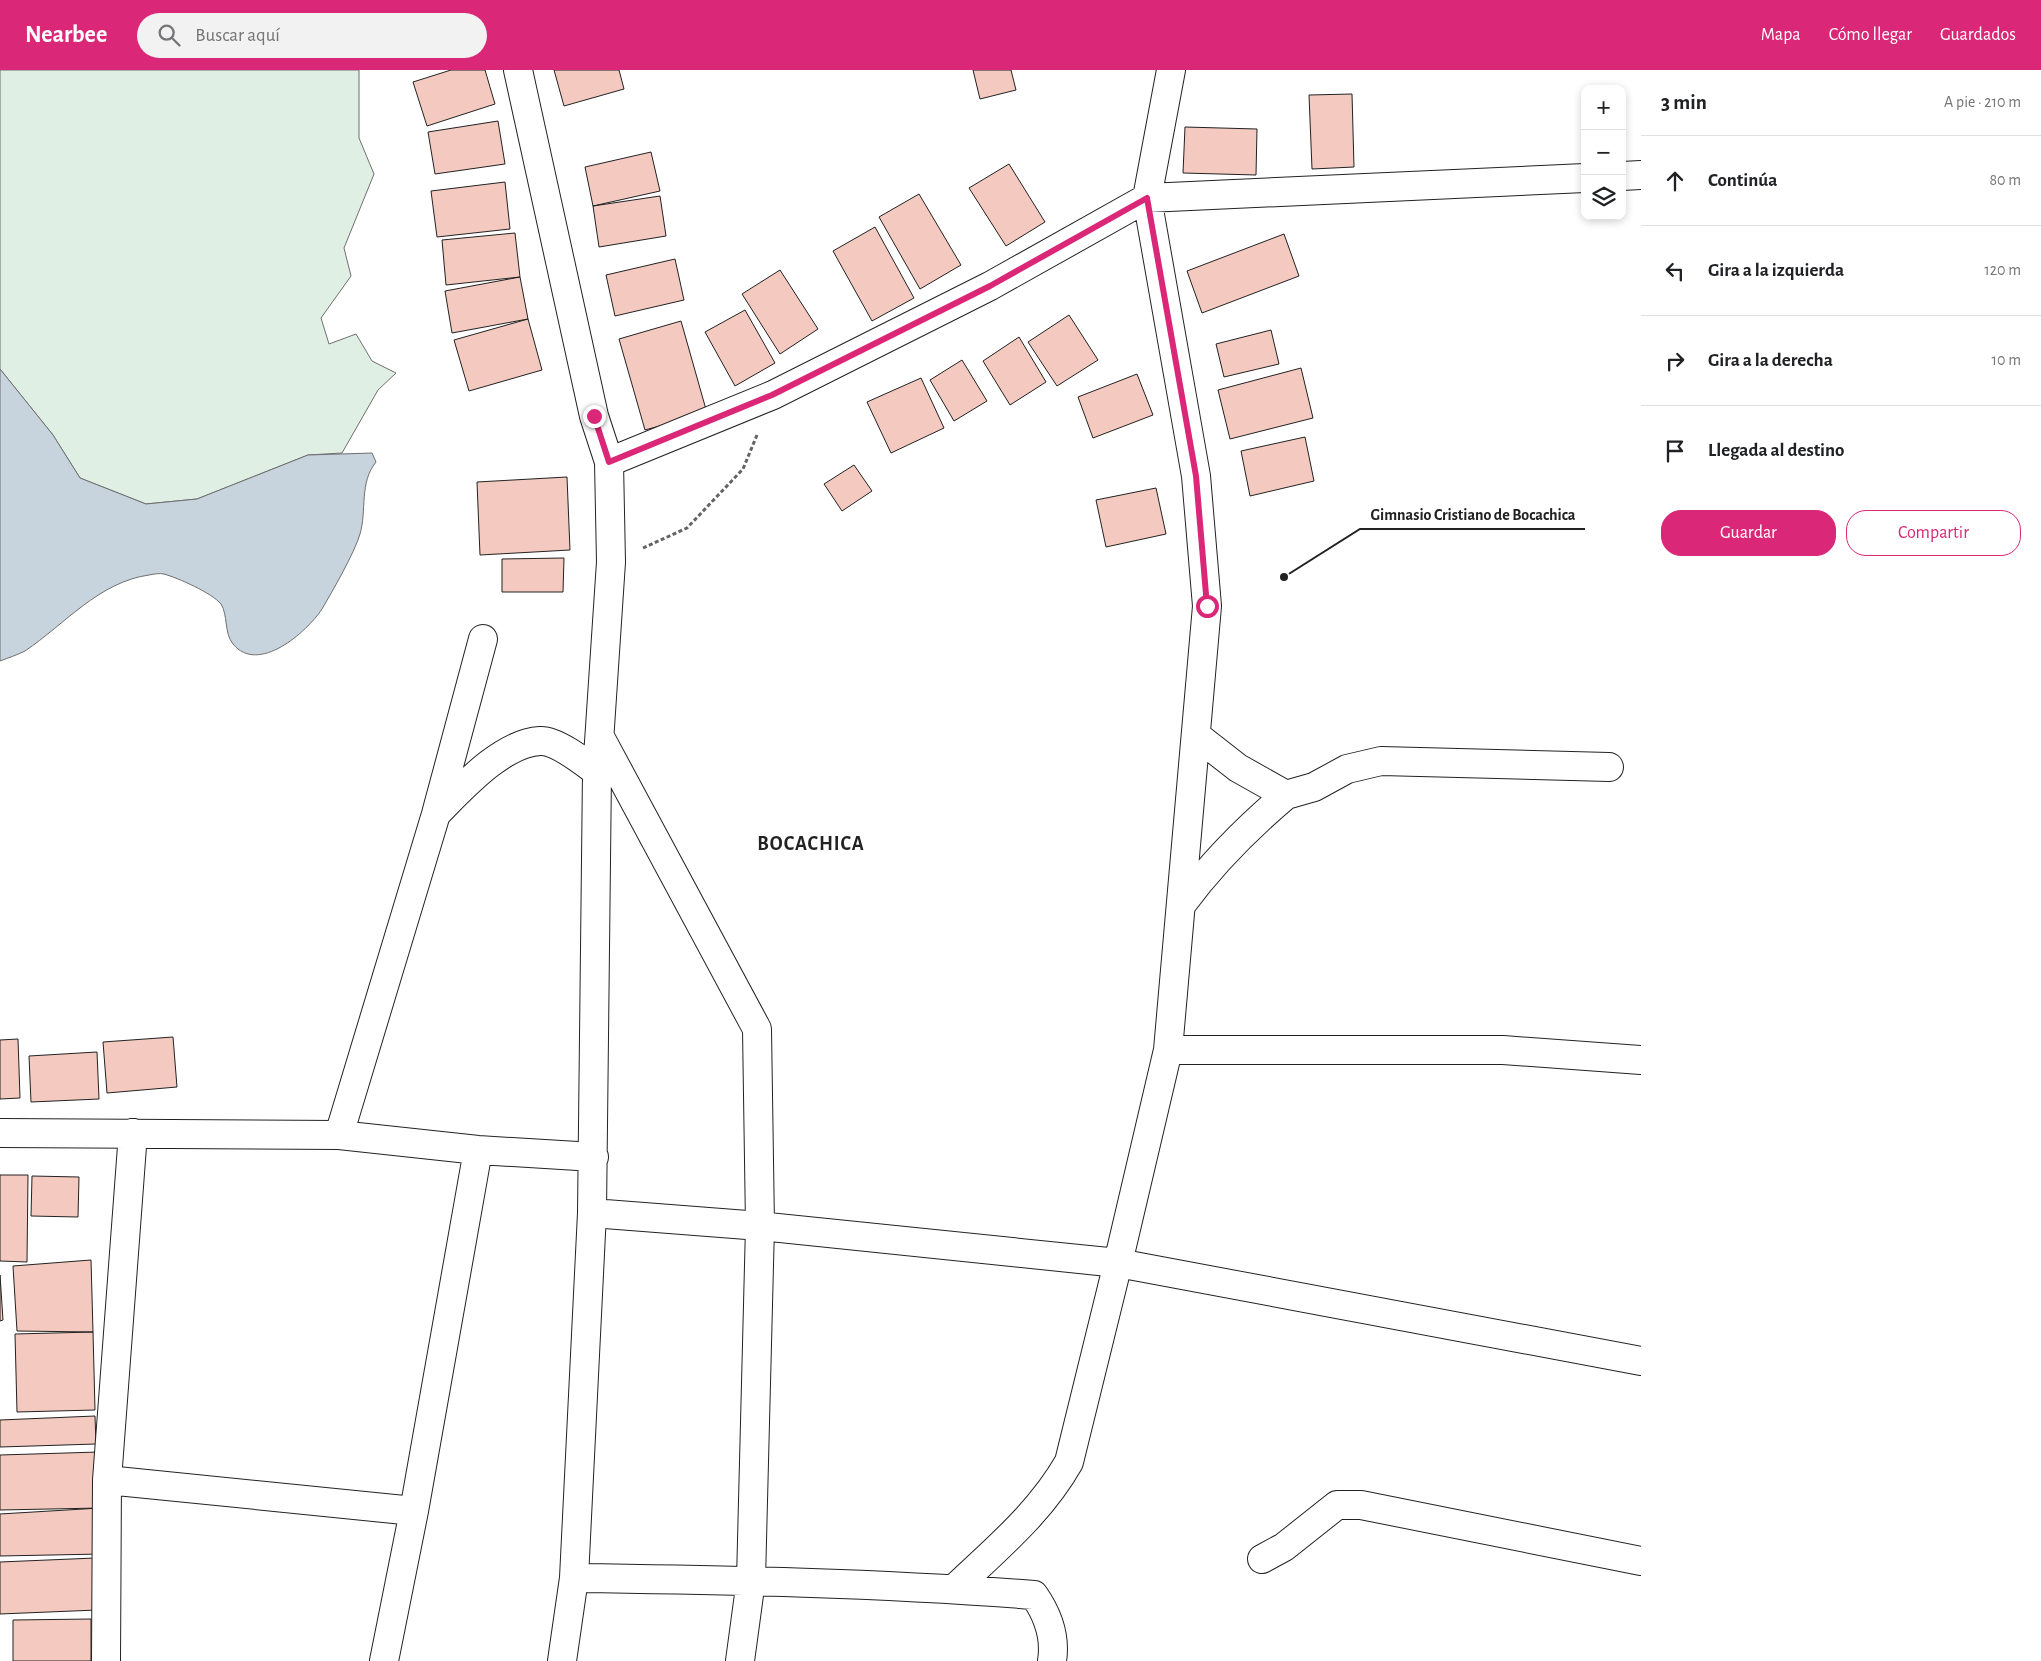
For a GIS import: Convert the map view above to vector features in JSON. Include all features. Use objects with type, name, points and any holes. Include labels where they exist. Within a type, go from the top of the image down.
[{"type":"street","points":[[518,70],[594,416],[609,462],[611,562],[597,772],[592,1212],[574,1578],[562,1661]]},
{"type":"street","points":[[954,1589],[1028,1519],[1058,1481],[1069,1462],[1168,1050],[1207,606],[1197,485],[1147,198],[1171,70]]},
{"type":"street","points":[[1626,176],[1641,175]]},
{"type":"street","points":[[609,462],[772,395],[990,286],[1147,198],[1581,178]]},
{"type":"street","points":[[339,1136],[436,814],[483,639]]},
{"type":"street","points":[[1197,736],[1238,768],[1286,795]]},
{"type":"street","points":[[600,737],[757,1029],[760,1226],[751,1580],[740,1661]]},
{"type":"street","points":[[436,814],[473,777],[512,749],[541,740],[572,752],[597,772]]},
{"type":"street","points":[[1180,905],[1206,871],[1251,825],[1286,795],[1314,787],[1348,769],[1381,761],[1609,767]]},
{"type":"street","points":[[1168,1050],[1503,1050],[1641,1060]]},
{"type":"street","points":[[0,1132],[339,1136],[478,1150],[594,1157]]},
{"type":"street","points":[[106,1661],[107,1480],[133,1133]]},
{"type":"street","points":[[384,1661],[414,1511],[478,1150]]},
{"type":"street","points":[[592,1212],[760,1226],[1118,1263],[1641,1361]]},
{"type":"street","points":[[107,1480],[414,1511]]},
{"type":"street","points":[[1262,1559],[1284,1547],[1338,1505],[1361,1505],[1641,1562]]},
{"type":"street","points":[[574,1578],[751,1580],[954,1589],[1034,1595],[1046,1613],[1055,1646],[1052,1661]]},
{"type":"path","points":[[611,562],[687,528],[743,469],[772,395]]},
{"type":"green space","points":[[0,70],[359,70],[359,138],[374,174],[344,248],[351,276],[321,318],[329,344],[356,334],[372,361],[396,373],[378,390],[342,453],[308,455],[197,499],[146,504],[80,478],[53,435],[0,369]]},
{"type":"shaded area","points":[[0,369],[53,435],[80,478],[146,504],[197,499],[308,455],[372,453],[376,462],[367,479],[365,488],[360,534],[343,572],[322,609],[305,629],[281,647],[268,653],[255,655],[243,652],[230,640],[225,613],[217,600],[178,579],[164,574],[155,574],[131,579],[114,586],[98,595],[25,651],[0,661]]},
{"type":"building","points":[[451,70],[485,70],[495,104],[427,126],[413,82]]},
{"type":"building","points":[[554,70],[619,70],[624,89],[564,106]]},
{"type":"building","points":[[973,70],[1011,70],[1016,90],[980,99]]},
{"type":"building","points":[[1352,94],[1354,167],[1312,169],[1309,95]]},
{"type":"building","points":[[498,121],[505,164],[435,174],[428,132]]},
{"type":"building","points":[[1185,127],[1257,129],[1256,175],[1183,173]]},
{"type":"building","points":[[651,152],[660,191],[593,206],[585,167]]},
{"type":"building","points":[[1009,164],[1045,222],[1006,246],[969,188]]},
{"type":"building","points":[[505,182],[510,229],[437,237],[431,191]]},
{"type":"building","points":[[919,194],[961,265],[920,289],[879,217]]},
{"type":"building","points":[[660,196],[666,236],[599,247],[593,206]]},
{"type":"building","points":[[875,227],[914,298],[872,321],[833,251]]},
{"type":"building","points":[[515,233],[520,277],[446,285],[442,240]]},
{"type":"building","points":[[1284,234],[1299,276],[1202,313],[1187,271]]},
{"type":"building","points":[[675,259],[684,300],[615,316],[606,275]]},
{"type":"building","points":[[780,270],[818,329],[780,354],[742,294]]},
{"type":"building","points":[[520,277],[528,319],[452,333],[445,291]]},
{"type":"building","points":[[745,310],[775,363],[735,386],[705,332]]},
{"type":"building","points":[[1069,315],[1098,360],[1057,386],[1028,342]]},
{"type":"building","points":[[528,319],[542,370],[469,391],[454,340]]},
{"type":"building","points":[[681,321],[707,413],[645,430],[619,339]]},
{"type":"building","points":[[1271,330],[1279,364],[1224,377],[1216,344]]},
{"type":"building","points":[[1019,337],[1046,382],[1010,405],[983,361]]},
{"type":"building","points":[[962,360],[987,401],[954,421],[930,380]]},
{"type":"building","points":[[1301,368],[1313,418],[1230,439],[1218,390]]},
{"type":"building","points":[[1137,374],[1153,415],[1093,438],[1078,397]]},
{"type":"building","points":[[921,378],[944,428],[891,453],[867,402]]},
{"type":"building","points":[[1305,437],[1314,481],[1250,496],[1241,451]]},
{"type":"building","points":[[854,465],[872,491],[842,511],[824,484]]},
{"type":"building","points":[[567,477],[570,550],[480,555],[477,482]]},
{"type":"building","points":[[1156,488],[1166,534],[1106,547],[1096,500]]},
{"type":"building","points":[[564,558],[563,592],[502,592],[502,559]]},
{"type":"building","points":[[173,1037],[177,1087],[107,1093],[103,1042]]},
{"type":"building","points":[[18,1039],[20,1098],[0,1099],[0,1040]]},
{"type":"building","points":[[97,1052],[99,1099],[31,1102],[29,1056]]},
{"type":"building","points":[[0,1175],[28,1175],[27,1262],[0,1261]]},
{"type":"building","points":[[32,1176],[79,1177],[78,1217],[31,1216]]},
{"type":"building","points":[[91,1260],[93,1332],[17,1331],[13,1266]]},
{"type":"building","points":[[0,1275],[3,1320],[0,1321]]},
{"type":"building","points":[[93,1332],[95,1410],[17,1412],[15,1334]]},
{"type":"building","points":[[95,1416],[96,1444],[0,1447],[0,1420]]},
{"type":"building","points":[[99,1452],[100,1508],[0,1510],[0,1455]]},
{"type":"building","points":[[100,1508],[102,1554],[0,1556],[0,1514]]},
{"type":"building","points":[[95,1558],[97,1610],[0,1614],[0,1562]]},
{"type":"building","points":[[91,1619],[91,1661],[13,1661],[13,1620]]},
{"type":"place","name":"Gimnasio Cristiano de Bocachica","points":[[1284,577]]},
{"type":"district","name":"BOCACHICA","points":[[811,844]]},
{"type":"route","points":[[594,416],[609,462],[772,395],[990,286],[1147,198],[1196,476],[1207,606]]}]
